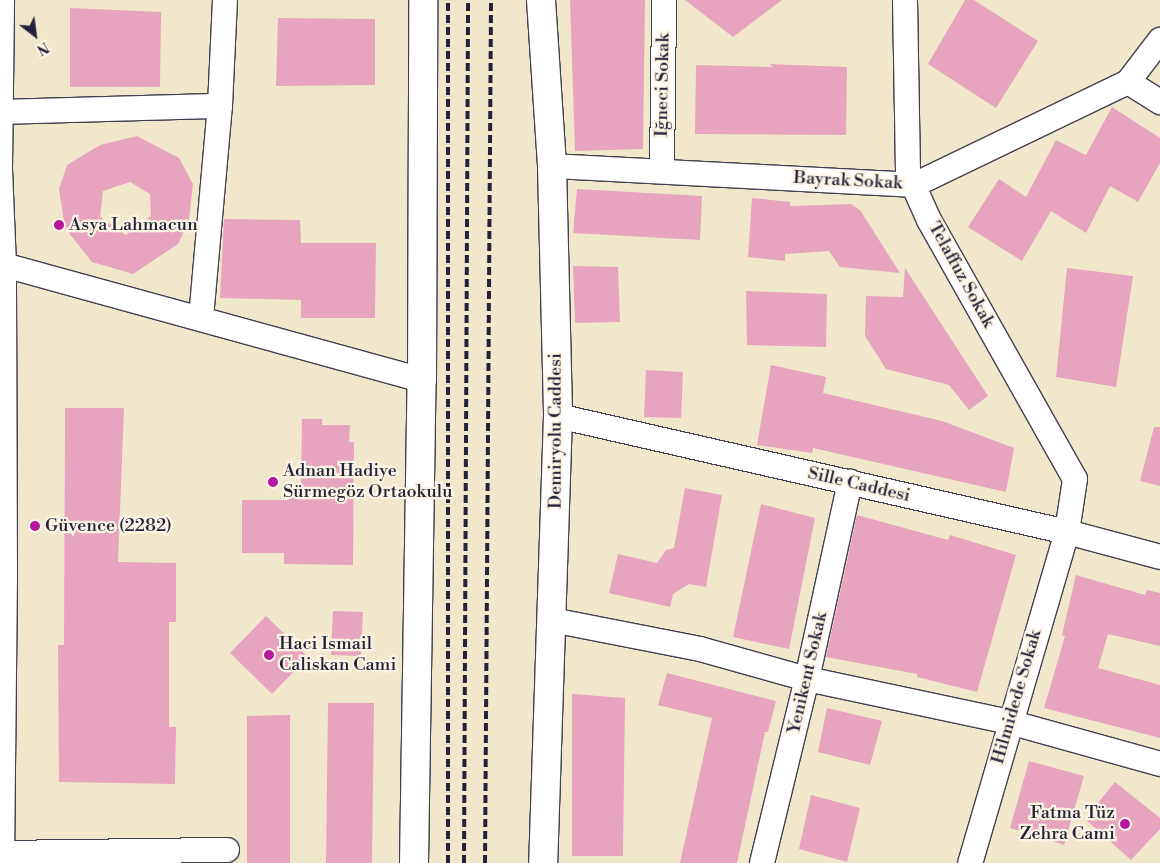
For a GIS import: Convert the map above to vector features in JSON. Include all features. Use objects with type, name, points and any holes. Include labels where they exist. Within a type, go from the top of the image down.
[{"type":"main road","points":[[414,863],[422,380],[423,0]]},
{"type":"main road","name":"Demiryolu Caddesi","points":[[541,0],[552,166],[558,416],[543,863]]},
{"type":"street","points":[[2,0],[1,112],[4,265],[2,858],[227,850]]},
{"type":"street","points":[[201,318],[220,106],[225,0]]},
{"type":"street","name":"Iğneci Sokak","points":[[662,171],[664,0]]},
{"type":"street","name":"Telaffuz Sokak","points":[[905,0],[908,173],[930,220],[1075,479],[1067,532]]},
{"type":"street","name":"Bayrak Sokak","points":[[552,166],[914,185],[1128,82],[1160,40]]},
{"type":"street","points":[[1128,82],[1160,102]]},
{"type":"street","points":[[1,112],[220,106]]},
{"type":"street","points":[[4,265],[422,380]]},
{"type":"street","name":"Sille Caddesi","points":[[558,416],[1067,532],[1160,557]]},
{"type":"street","name":"Yenikent Sokak","points":[[762,863],[807,679],[850,482]]},
{"type":"street","name":"Hilmidede Sokak","points":[[970,863],[1009,722],[1067,532]]},
{"type":"street","points":[[552,620],[700,649],[807,679],[1009,722],[1160,764]]},
{"type":"building","points":[[570,0],[645,0],[643,149],[575,151]]},
{"type":"building","points":[[685,0],[782,0],[733,37]]},
{"type":"building","points":[[965,0],[974,0],[1038,41],[996,108],[928,64]]},
{"type":"building","points":[[70,8],[161,12],[160,87],[70,87]]},
{"type":"building","points":[[278,18],[375,19],[375,85],[276,86]]},
{"type":"building","points":[[769,64],[847,67],[846,135],[695,134],[696,65],[773,67]]},
{"type":"building","points":[[1112,107],[1160,138],[1160,163],[1138,202],[1110,186],[1086,233],[1051,211],[1022,261],[968,227],[999,179],[1026,197],[1056,140],[1086,155]]},
{"type":"building","points":[[137,136],[179,158],[193,184],[189,220],[178,244],[133,274],[92,262],[65,228],[59,189],[67,165],[100,145]],"holes":[[[130,182],[150,194],[151,216],[126,235],[100,217],[103,191]]]},
{"type":"building","points":[[577,189],[702,196],[700,240],[573,233]]},
{"type":"building","points":[[752,198],[790,202],[790,206],[851,204],[860,210],[900,273],[840,267],[829,251],[785,254],[785,261],[748,257]]},
{"type":"building","points":[[224,219],[300,220],[301,243],[376,243],[375,318],[301,318],[301,300],[220,298]]},
{"type":"building","points":[[573,266],[618,267],[620,322],[575,323]]},
{"type":"building","points":[[905,268],[988,396],[969,410],[949,385],[886,369],[865,336],[866,296],[903,297]]},
{"type":"building","points":[[1067,268],[1133,276],[1116,387],[1056,377]]},
{"type":"building","points":[[746,291],[827,294],[826,347],[747,345]]},
{"type":"building","points":[[771,365],[826,377],[823,393],[942,421],[1014,448],[1006,492],[813,448],[812,453],[757,445]]},
{"type":"building","points":[[646,370],[683,372],[681,418],[644,417]]},
{"type":"building","points":[[65,408],[124,408],[118,562],[176,563],[176,622],[169,622],[169,727],[176,727],[175,784],[59,782],[58,645],[64,645]]},
{"type":"building","points":[[302,419],[322,419],[322,425],[350,425],[349,442],[354,442],[353,565],[284,564],[284,553],[242,553],[242,500],[288,500],[301,487]]},
{"type":"building","points":[[1154,427],[1160,427],[1160,486],[1140,481]]},
{"type":"building","points":[[685,488],[722,495],[706,587],[689,584],[673,594],[670,607],[609,593],[618,554],[657,563],[666,550],[674,548]]},
{"type":"building","points":[[761,504],[815,518],[789,649],[733,637]]},
{"type":"building","points":[[857,515],[948,540],[950,535],[1016,555],[977,692],[917,677],[917,674],[826,657]]},
{"type":"building","points":[[1076,575],[1145,595],[1147,590],[1160,593],[1160,646],[1108,634],[1098,668],[1160,685],[1160,738],[1044,708],[1065,636],[1062,635]]},
{"type":"building","points":[[333,611],[363,612],[361,656],[331,655]]},
{"type":"building","name":"Haci Ismail Caliskan Cami","points":[[266,616],[308,657],[272,694],[230,653]]},
{"type":"building","points":[[667,673],[776,701],[768,732],[765,732],[737,863],[680,863],[712,718],[658,705]]},
{"type":"building","points":[[572,694],[625,698],[623,856],[572,856]]},
{"type":"building","points":[[328,703],[374,703],[372,863],[326,863]]},
{"type":"building","points":[[827,708],[882,721],[870,765],[818,752]]},
{"type":"building","points":[[290,715],[290,863],[247,863],[247,716]]},
{"type":"building","points":[[1029,761],[1084,776],[1064,845],[1010,828]]},
{"type":"building","name":"Fatma Tüz Zehra Cami","points":[[1115,782],[1160,818],[1160,829],[1131,860],[1085,819]]},
{"type":"building","points":[[811,795],[860,808],[847,862],[799,849]]},
{"type":"railway","points":[[448,0],[448,863]]},
{"type":"railway","points":[[464,863],[468,0]]},
{"type":"railway","points":[[485,863],[491,0]]},
{"type":"place","name":"Asya Lahmacun","points":[[59,225]]},
{"type":"place","name":"Adnan Hadiye Sürmegöz Ortaokulu","points":[[273,482]]},
{"type":"place","name":"Güvence (2282)","points":[[35,526]]},
{"type":"place","name":"Haci Ismail Caliskan Cami","points":[[269,655]]},
{"type":"place","name":"Fatma Tüz Zehra Cami","points":[[1125,824]]}]
